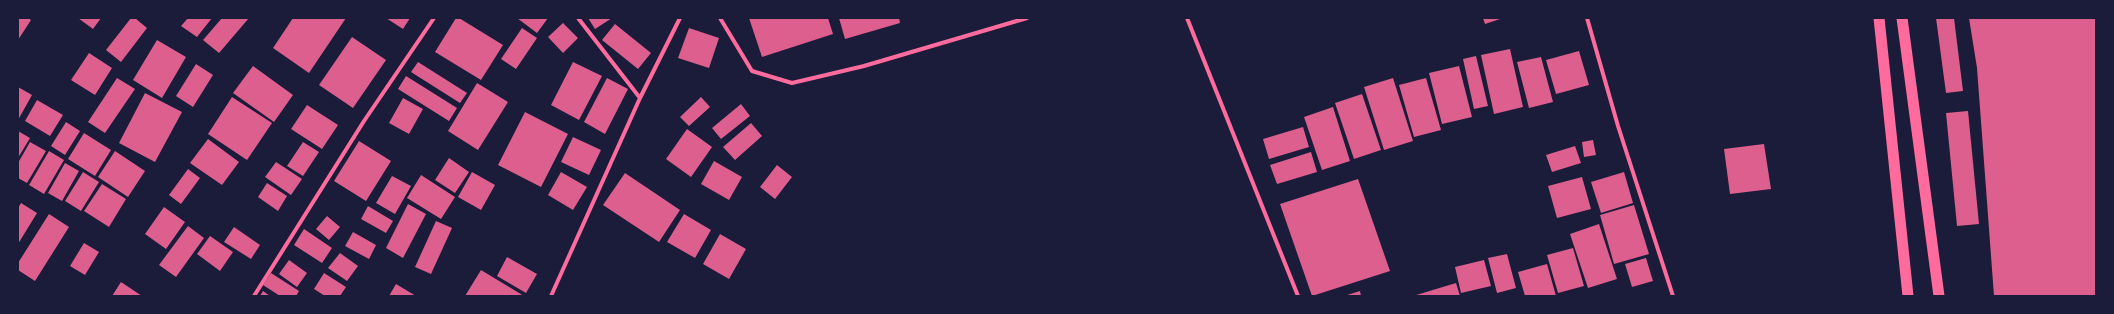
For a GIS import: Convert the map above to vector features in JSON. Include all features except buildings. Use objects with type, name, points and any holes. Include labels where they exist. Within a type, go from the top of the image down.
[{"type":"highway","points":[[1879,18],[1908,296]]},
{"type":"highway","points":[[1902,18],[1939,296]]},
{"type":"street","points":[[254,296],[364,121],[434,18]]},
{"type":"street","points":[[578,18],[640,98]]},
{"type":"street","points":[[551,296],[640,98],[680,18]]},
{"type":"street","points":[[720,18],[752,71],[792,83],[864,66],[1027,18]]},
{"type":"street","points":[[1187,18],[1298,296]]},
{"type":"street","points":[[1587,18],[1618,126],[1673,296]]}]
